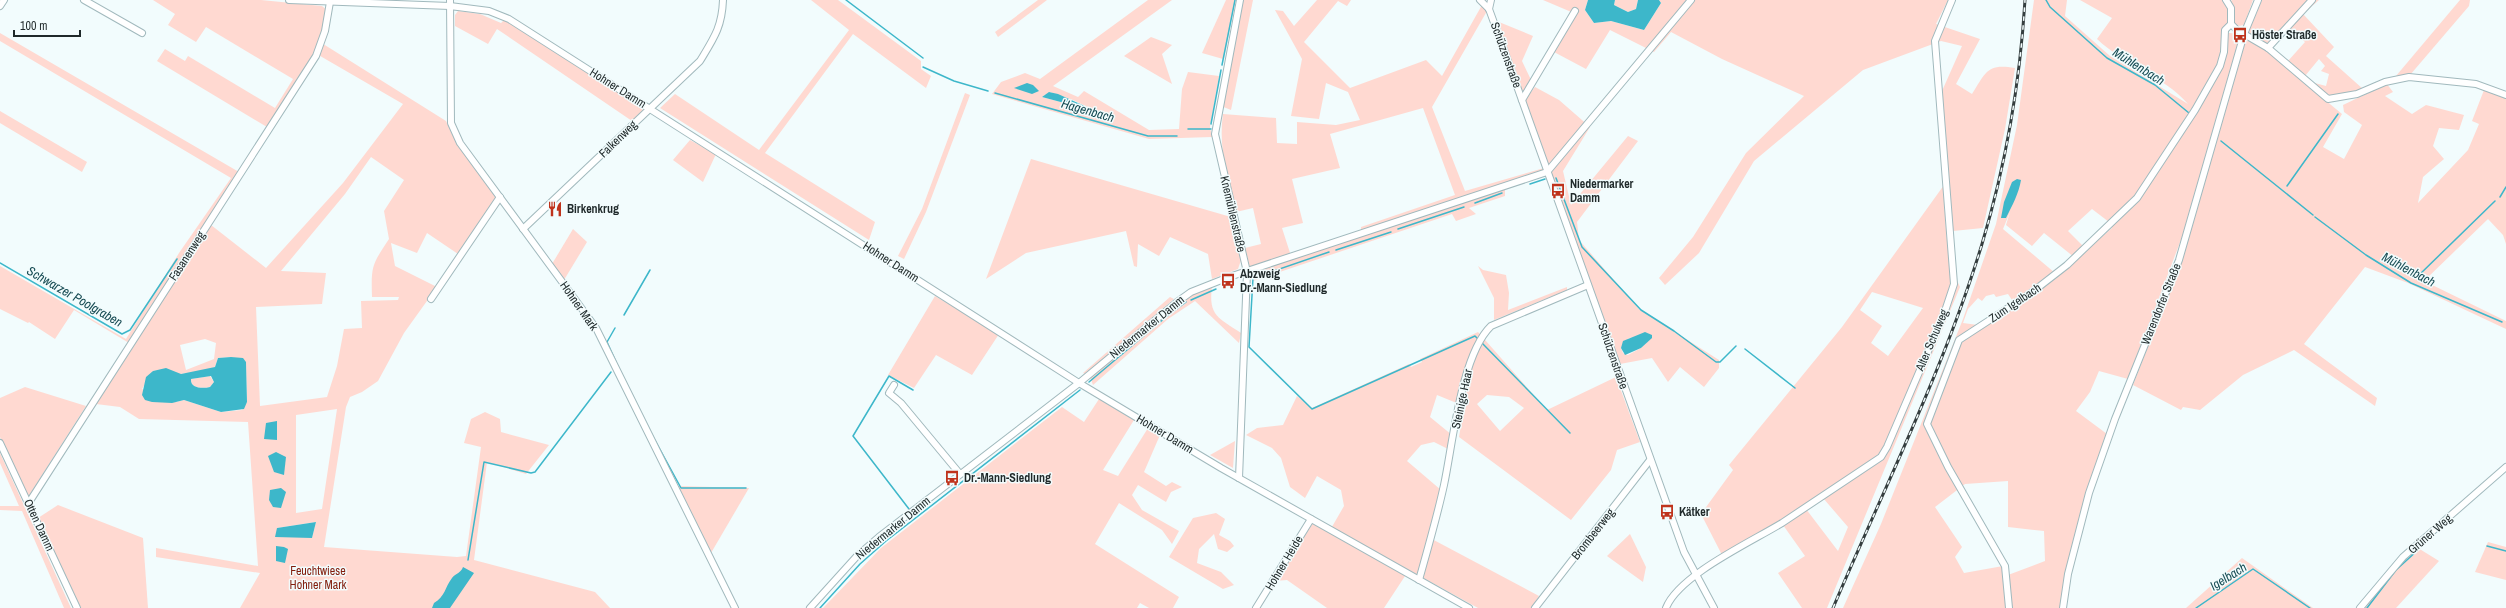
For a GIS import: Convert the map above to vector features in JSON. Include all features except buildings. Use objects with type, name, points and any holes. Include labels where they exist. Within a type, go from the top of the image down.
[{"type":"street","points":[[0,6],[4,0]]},
{"type":"street","points":[[84,0],[142,33]]},
{"type":"street","name":"Hohner Damm","points":[[289,0],[330,2],[450,3],[488,11],[509,19],[1079,383],[1239,478],[1468,608]]},
{"type":"street","name":"Falkenweg","points":[[523,229],[700,60],[718,31],[722,18],[723,0]]},
{"type":"street","name":"Knemühlenstraße","points":[[1239,478],[1247,272],[1215,134],[1240,0]]},
{"type":"street","name":"Schützenstraße","points":[[1480,0],[1489,9],[1650,460],[1695,575],[1714,608]]},
{"type":"street","name":"Schützenstraße","points":[[1489,9],[1491,0]]},
{"type":"street","points":[[1547,172],[1691,0]]},
{"type":"street","name":"Alter Schulweg","points":[[1666,608],[1670,598],[1695,575],[1781,523],[1881,457],[1887,448],[1944,314],[1954,284],[1935,41],[1952,0]]},
{"type":"street","points":[[2226,0],[2231,8],[2231,24],[2244,34],[2268,48],[2328,98],[2357,94],[2385,82],[2409,77],[2476,84],[2505,94]]},
{"type":"street","name":"Warendorfer Straße","points":[[2063,608],[2068,574],[2089,493],[2115,419],[2179,260],[2244,34],[2258,0]]},
{"type":"street","points":[[2268,48],[2312,0]]},
{"type":"street","name":"Fasanenweg","points":[[28,504],[316,56],[326,31],[330,2]]},
{"type":"street","name":"Hohner Mark","points":[[450,3],[451,123],[460,143],[596,328],[735,608]]},
{"type":"street","name":"Schützenstraße","points":[[1522,100],[1575,11]]},
{"type":"street","name":"Zum Igelbach","points":[[2010,608],[2006,566],[1948,467],[1927,424],[1959,340],[2031,293],[2067,265],[2137,198],[2192,115],[2220,66],[2224,52],[2225,30],[2231,24]]},
{"type":"street","name":"Niedermarker Damm","points":[[810,608],[857,556],[960,474],[1079,383],[1191,292],[1547,172]]},
{"type":"street","points":[[431,299],[500,198]]},
{"type":"street","name":"Steinige Haar","points":[[1419,580],[1436,521],[1468,368],[1484,333],[1491,326],[1588,285]]},
{"type":"street","points":[[894,385],[889,390],[889,393],[901,403],[960,474]]},
{"type":"street","name":"Otten Damm","points":[[0,443],[77,608]]},
{"type":"street","name":"Brombeerweg","points":[[1536,608],[1650,460]]},
{"type":"street","name":"Grüner Weg","points":[[2360,608],[2403,557],[2506,467]]},
{"type":"street","name":"Hohner Heide","points":[[1256,608],[1311,519]]},
{"type":"green space","name":"Feuchtwiese Hohner Mark","points":[[153,0],[261,0],[322,6],[327,10],[320,42],[446,121],[452,134],[496,197],[458,254],[427,233],[417,253],[391,243],[395,266],[437,287],[404,333],[378,381],[362,392],[350,397],[346,407],[324,547],[457,557],[466,556],[481,447],[464,443],[471,419],[485,412],[500,419],[501,432],[549,445],[526,474],[487,462],[474,560],[595,592],[610,608],[240,608],[260,573],[156,557],[156,548],[258,566],[248,422],[139,419],[120,407],[96,404],[134,346],[74,310],[55,339],[29,322],[28,323],[0,309],[0,266],[126,339],[179,253],[231,178],[0,41],[0,33],[239,172],[211,225],[266,268],[343,183],[403,104],[315,53],[267,127],[157,61],[165,49],[185,61],[188,56],[275,108],[293,79],[206,27],[196,42],[168,25],[175,14]],"holes":[[[371,157],[404,180],[384,211],[389,239],[376,260],[372,271],[372,297],[399,297],[398,300],[361,301],[362,328],[344,329],[337,366],[327,397],[260,406],[256,307],[322,304],[326,273],[281,271],[345,194]],[[205,339],[216,343],[214,359],[186,370],[180,345]],[[231,357],[246,362],[247,402],[242,410],[221,412],[184,400],[176,402],[142,389],[153,371],[178,374],[203,370],[215,367],[218,358]],[[337,409],[322,509],[296,513],[296,415]],[[316,522],[312,538],[277,528]]]},
{"type":"green space","points":[[811,0],[838,0],[921,61],[921,69],[931,76],[926,88],[853,34],[765,153],[875,222],[869,240],[660,108],[675,94],[759,150],[849,30]]},
{"type":"green space","points":[[1038,0],[1047,0],[998,37],[995,32]]},
{"type":"green space","points":[[1148,0],[1172,0],[1053,86],[1078,97],[1084,91],[1149,130],[1179,129],[1182,89],[1188,72],[1219,76],[1210,127],[1212,137],[1149,139],[992,94],[1001,82],[1025,73],[1040,79]],"holes":[[[1050,92],[1073,100],[1098,112],[1042,97]]]},
{"type":"green space","points":[[1226,0],[1235,0],[1223,59],[1202,53]]},
{"type":"green space","points":[[1243,0],[1253,0],[1231,110],[1221,106]]},
{"type":"green space","points":[[1317,0],[1351,0],[1347,6],[1338,1],[1304,42],[1350,88],[1426,60],[1442,76],[1482,5],[1487,11],[1432,107],[1465,191],[1544,168],[1543,175],[1505,188],[1505,196],[1469,208],[1476,214],[1456,221],[1452,214],[1253,281],[1262,265],[1250,268],[1245,248],[1261,244],[1253,208],[1236,212],[1223,151],[1223,114],[1276,118],[1277,143],[1297,144],[1297,122],[1336,125],[1360,120],[1348,92],[1326,83],[1319,119],[1291,116],[1302,59],[1275,10],[1283,11],[1294,26]],"holes":[[[1423,108],[1455,195],[1361,227],[1361,232],[1291,256],[1282,228],[1303,223],[1292,179],[1340,168],[1330,134]]]},
{"type":"green space","points":[[1543,0],[1588,0],[1585,10],[1594,23],[1611,21],[1644,30],[1661,3],[1659,0],[1948,0],[1936,24],[1980,39],[1956,84],[1972,94],[1988,71],[1998,67],[2015,68],[2005,129],[1983,228],[1953,231],[1942,91],[1962,46],[1941,41],[1863,70],[1754,161],[1699,253],[1665,285],[1659,278],[1693,237],[1746,153],[1804,96],[1722,59],[1671,32],[1654,52],[1610,30],[1586,69],[1554,52],[1576,14]]},
{"type":"green space","points":[[1615,0],[1638,0],[1636,9],[1628,12],[1614,5]]},
{"type":"green space","points":[[2034,0],[2067,0],[2065,16],[2110,56],[2188,104],[2178,94],[2156,78],[2119,56],[2097,39],[2112,18],[2080,0],[2223,0],[2226,4],[2229,16],[2223,32],[2237,34],[2238,43],[2187,224],[2128,379],[2099,371],[2090,392],[2076,411],[2107,434],[2079,520],[2068,564],[2060,608],[2011,608],[2008,575],[2045,561],[2044,531],[2008,527],[2008,481],[1965,484],[1935,507],[1962,547],[1955,557],[1964,573],[2003,566],[2007,608],[1843,608],[1881,524],[1963,319],[1996,224],[2017,125]],"holes":[[[2092,209],[2109,222],[2112,228],[2057,276],[1960,340],[1959,338],[1978,325],[1963,323],[1968,309],[1978,298],[1982,301],[1986,296],[1994,294],[1996,297],[2008,294],[2014,303],[2055,273],[2003,229],[2010,212],[2006,225],[2032,246],[2044,233],[2074,257],[2085,248],[2068,231]]]},
{"type":"green space","points":[[2232,0],[2253,0],[2244,25],[2239,26],[2234,23],[2230,2]]},
{"type":"green space","points":[[2262,0],[2319,0],[2303,14],[2334,47],[2326,56],[2363,89],[2355,92],[2328,96],[2311,82],[2326,86],[2329,74],[2321,71],[2325,66],[2319,59],[2305,76],[2288,61],[2305,42],[2289,28],[2268,45],[2248,33]]},
{"type":"green space","points":[[2460,0],[2470,0],[2469,6],[2410,75],[2396,76]]},
{"type":"green space","points":[[458,11],[480,14],[501,23],[504,20],[644,109],[632,121],[497,29],[488,44],[455,26],[455,15]]},
{"type":"green space","points":[[1499,22],[1533,36],[1522,61],[1532,82],[1522,97]]},
{"type":"green space","points":[[1151,37],[1172,45],[1162,54],[1172,84],[1124,56]]},
{"type":"green space","points":[[2245,38],[2265,50],[2342,114],[2323,147],[2344,159],[2362,125],[2344,112],[2343,105],[2387,84],[2393,92],[2385,96],[2412,114],[2426,105],[2464,115],[2459,130],[2439,128],[2433,146],[2444,159],[2423,177],[2418,203],[2468,150],[2479,124],[2472,121],[2484,90],[2506,93],[2506,244],[2503,235],[2488,219],[2424,281],[2506,321],[2506,329],[2408,283],[2365,267],[2304,344],[2377,398],[2375,406],[2294,350],[2243,375],[2200,410],[2183,407],[2181,410],[2133,385],[2180,264]]},
{"type":"green space","points":[[1535,87],[1559,100],[1590,127],[1563,171],[1571,205],[1628,136],[1638,141],[1577,222],[1579,240],[1639,309],[1719,360],[1719,368],[1704,387],[1680,367],[1668,382],[1652,358],[1620,364],[1525,100]],"holes":[[[1652,336],[1641,348],[1628,355],[1623,353],[1621,348],[1629,338]]]},
{"type":"green space","points":[[965,93],[970,95],[926,212],[904,259],[898,256],[922,209]]},
{"type":"green space","points":[[0,111],[87,162],[82,172],[0,123]]},
{"type":"green space","points":[[690,140],[716,154],[703,182],[673,160]]},
{"type":"green space","points":[[1031,159],[1231,217],[1241,260],[1238,269],[1212,279],[1208,254],[1170,237],[1159,256],[1138,244],[1137,267],[1134,266],[1126,231],[1026,253],[986,279]]},
{"type":"green space","points":[[1944,185],[1949,251],[1951,263],[1960,287],[1827,608],[1802,608],[1778,573],[1805,556],[1783,525],[1806,509],[1838,551],[1848,527],[1823,498],[1879,455],[1779,521],[1722,555],[1701,514],[1733,470],[1729,465],[1842,327]],"holes":[[[1872,292],[1923,308],[1888,356],[1871,343],[1882,326],[1860,310]]]},
{"type":"green space","points":[[573,229],[587,242],[564,280],[552,264]]},
{"type":"green space","points":[[1478,266],[1483,270],[1506,275],[1509,293],[1508,310],[1567,287],[1567,290],[1494,320],[1494,298]]},
{"type":"green space","points":[[1212,287],[1211,297],[1214,310],[1221,320],[1241,333],[1239,343],[1195,301],[1168,319],[1093,385],[1090,377],[1192,295]]},
{"type":"green space","points":[[935,296],[999,334],[972,375],[936,355],[914,388],[888,375]]},
{"type":"green space","points":[[1170,297],[1174,299],[1085,374],[1083,373]]},
{"type":"green space","points":[[1478,332],[1547,410],[1616,377],[1640,442],[1617,450],[1611,470],[1571,520],[1459,437],[1470,371],[1459,404],[1437,395],[1430,417],[1452,435],[1450,450],[1434,442],[1421,445],[1407,461],[1441,490],[1430,538],[1539,596],[1531,608],[1478,608],[1409,570],[1384,608],[1327,608],[1287,580],[1275,581],[1313,523],[1329,532],[1344,506],[1341,490],[1317,476],[1305,498],[1290,487],[1281,458],[1272,448],[1246,435],[1257,428],[1283,425],[1297,396],[1312,408],[1409,364],[1411,367],[1422,362],[1420,359]],"holes":[[[1487,395],[1509,397],[1524,408],[1500,431],[1477,404]]]},
{"type":"green space","points":[[210,376],[214,382],[210,387],[197,387],[191,382],[191,379]]},
{"type":"green space","points":[[25,387],[86,406],[28,497],[0,437],[0,398]]},
{"type":"green space","points":[[1099,399],[1134,420],[1103,470],[1118,476],[1148,428],[1160,435],[1144,472],[1166,486],[1172,482],[1182,487],[1171,492],[1166,502],[1138,485],[1132,495],[1142,510],[1179,531],[1172,544],[1162,530],[1119,503],[1095,544],[1179,597],[1173,608],[1149,608],[1140,603],[1137,608],[823,608],[881,548],[1062,407],[1084,422]]},
{"type":"green space","points":[[1235,441],[1233,468],[1210,455]]},
{"type":"green space","points":[[0,453],[71,608],[64,608],[22,511],[0,510],[0,506],[19,506],[0,463]]},
{"type":"green space","points":[[677,486],[749,488],[711,553]]},
{"type":"green space","points":[[58,505],[143,538],[148,608],[81,608],[38,518]]},
{"type":"green space","points":[[1216,513],[1225,519],[1219,535],[1230,541],[1234,546],[1227,552],[1218,549],[1214,534],[1199,549],[1197,563],[1221,572],[1234,585],[1223,589],[1169,557],[1193,518]]},
{"type":"green space","points":[[1630,534],[1646,567],[1643,582],[1607,556]]},
{"type":"green space","points":[[2488,542],[2506,547],[2506,580],[2475,572]]},
{"type":"green space","points":[[2418,548],[2439,561],[2396,608],[2364,608],[2405,558]]},
{"type":"green space","points":[[2242,558],[2313,608],[2186,608]]},
{"type":"water","points":[[1588,0],[1615,0],[1614,5],[1628,12],[1636,9],[1638,0],[1659,0],[1661,3],[1644,30],[1611,21],[1594,23],[1585,10]]},
{"type":"water","points":[[1027,83],[1033,85],[1039,91],[1032,94],[1014,88]]},
{"type":"water","points":[[1049,92],[1058,94],[1098,112],[1042,97]]},
{"type":"water","points":[[2017,179],[2021,180],[2019,190],[2006,218],[2001,218],[2004,202],[2012,182]]},
{"type":"water","points":[[1645,332],[1652,335],[1652,338],[1641,348],[1625,355],[1621,348],[1623,341]]},
{"type":"water","points":[[218,358],[243,358],[246,362],[247,402],[244,409],[221,412],[184,400],[172,403],[152,402],[145,400],[142,395],[146,377],[153,371],[166,368],[181,374],[215,367]],"holes":[[[211,376],[214,382],[210,387],[200,388],[194,386],[191,379]]]},
{"type":"water","points":[[277,421],[277,440],[264,439],[266,423]]},
{"type":"water","points":[[276,452],[286,457],[284,475],[274,472],[268,456]]},
{"type":"water","points":[[281,488],[286,492],[281,508],[273,507],[269,500],[270,490]]},
{"type":"water","points":[[316,522],[312,538],[275,537],[277,528]]},
{"type":"water","points":[[276,546],[288,549],[285,563],[276,561]]},
{"type":"water","points":[[463,567],[474,573],[450,608],[432,608],[434,603],[443,595],[452,578],[461,571]]},
{"type":"waterway","name":"Hagenbach","points":[[846,0],[923,58]]},
{"type":"waterway","name":"Hagenbach","points":[[1222,65],[1235,0]]},
{"type":"waterway","name":"Mühlenbach","points":[[2046,0],[2050,7],[2107,58],[2155,85],[2189,113]]},
{"type":"waterway","name":"Hagenbach","points":[[923,67],[954,81],[988,91]]},
{"type":"waterway","name":"Hagenbach","points":[[1211,124],[1221,70]]},
{"type":"waterway","name":"Hagenbach","points":[[995,93],[1148,136],[1177,136]]},
{"type":"waterway","points":[[2287,186],[2338,114]]},
{"type":"waterway","name":"Hagenbach","points":[[1188,129],[1211,129]]},
{"type":"waterway","name":"Mühlenbach","points":[[2221,141],[2313,215]]},
{"type":"waterway","points":[[1556,178],[1582,247],[1641,310],[1674,331],[1716,362],[1720,362],[1736,346]]},
{"type":"waterway","points":[[1530,184],[1545,179]]},
{"type":"waterway","points":[[2500,197],[2506,187]]},
{"type":"waterway","points":[[1475,203],[1502,193]]},
{"type":"waterway","points":[[2417,277],[2495,201]]},
{"type":"waterway","points":[[1398,229],[1464,207]]},
{"type":"waterway","name":"Mühlenbach","points":[[2315,217],[2366,255],[2411,283],[2502,322]]},
{"type":"waterway","points":[[1336,250],[1391,232]]},
{"type":"waterway","points":[[1253,278],[1329,252]]},
{"type":"waterway","name":"Schwarzer Poolgraben","points":[[0,263],[122,334],[130,330],[177,259]]},
{"type":"waterway","points":[[624,315],[650,270]]},
{"type":"waterway","points":[[1253,278],[1249,347],[1312,409],[1475,336],[1478,339]]},
{"type":"waterway","points":[[1191,300],[1216,289]]},
{"type":"waterway","points":[[1089,382],[1186,302]]},
{"type":"waterway","points":[[615,328],[607,342],[616,362]]},
{"type":"waterway","points":[[1482,343],[1570,433]]},
{"type":"waterway","points":[[1745,349],[1795,388]]},
{"type":"waterway","points":[[468,560],[484,462],[531,473],[535,472],[611,372]]},
{"type":"waterway","points":[[909,509],[853,436],[889,376],[913,390]]},
{"type":"waterway","points":[[820,608],[860,564],[886,541],[1080,390]]},
{"type":"waterway","points":[[651,433],[681,488],[746,488]]},
{"type":"waterway","points":[[2487,546],[2506,551]]},
{"type":"waterway","points":[[2367,608],[2396,570],[2419,549]]},
{"type":"waterway","name":"Igelbach","points":[[2196,608],[2253,569],[2310,608]]},
{"type":"railway","points":[[1833,608],[1932,382],[1967,291],[1982,244],[1991,214],[2011,123],[2020,62],[2025,0]]},
{"type":"place","name":"Höster Straße","points":[[2240,35]]},
{"type":"place","name":"Niedermarker Damm","points":[[1558,191]]},
{"type":"place","name":"Birkenkrug","points":[[555,209]]},
{"type":"place","name":"Abzweig Dr.-Mann-Siedlung","points":[[1228,281]]},
{"type":"place","name":"Dr.-Mann-Siedlung","points":[[952,478]]},
{"type":"place","name":"Kätker","points":[[1667,512]]}]
